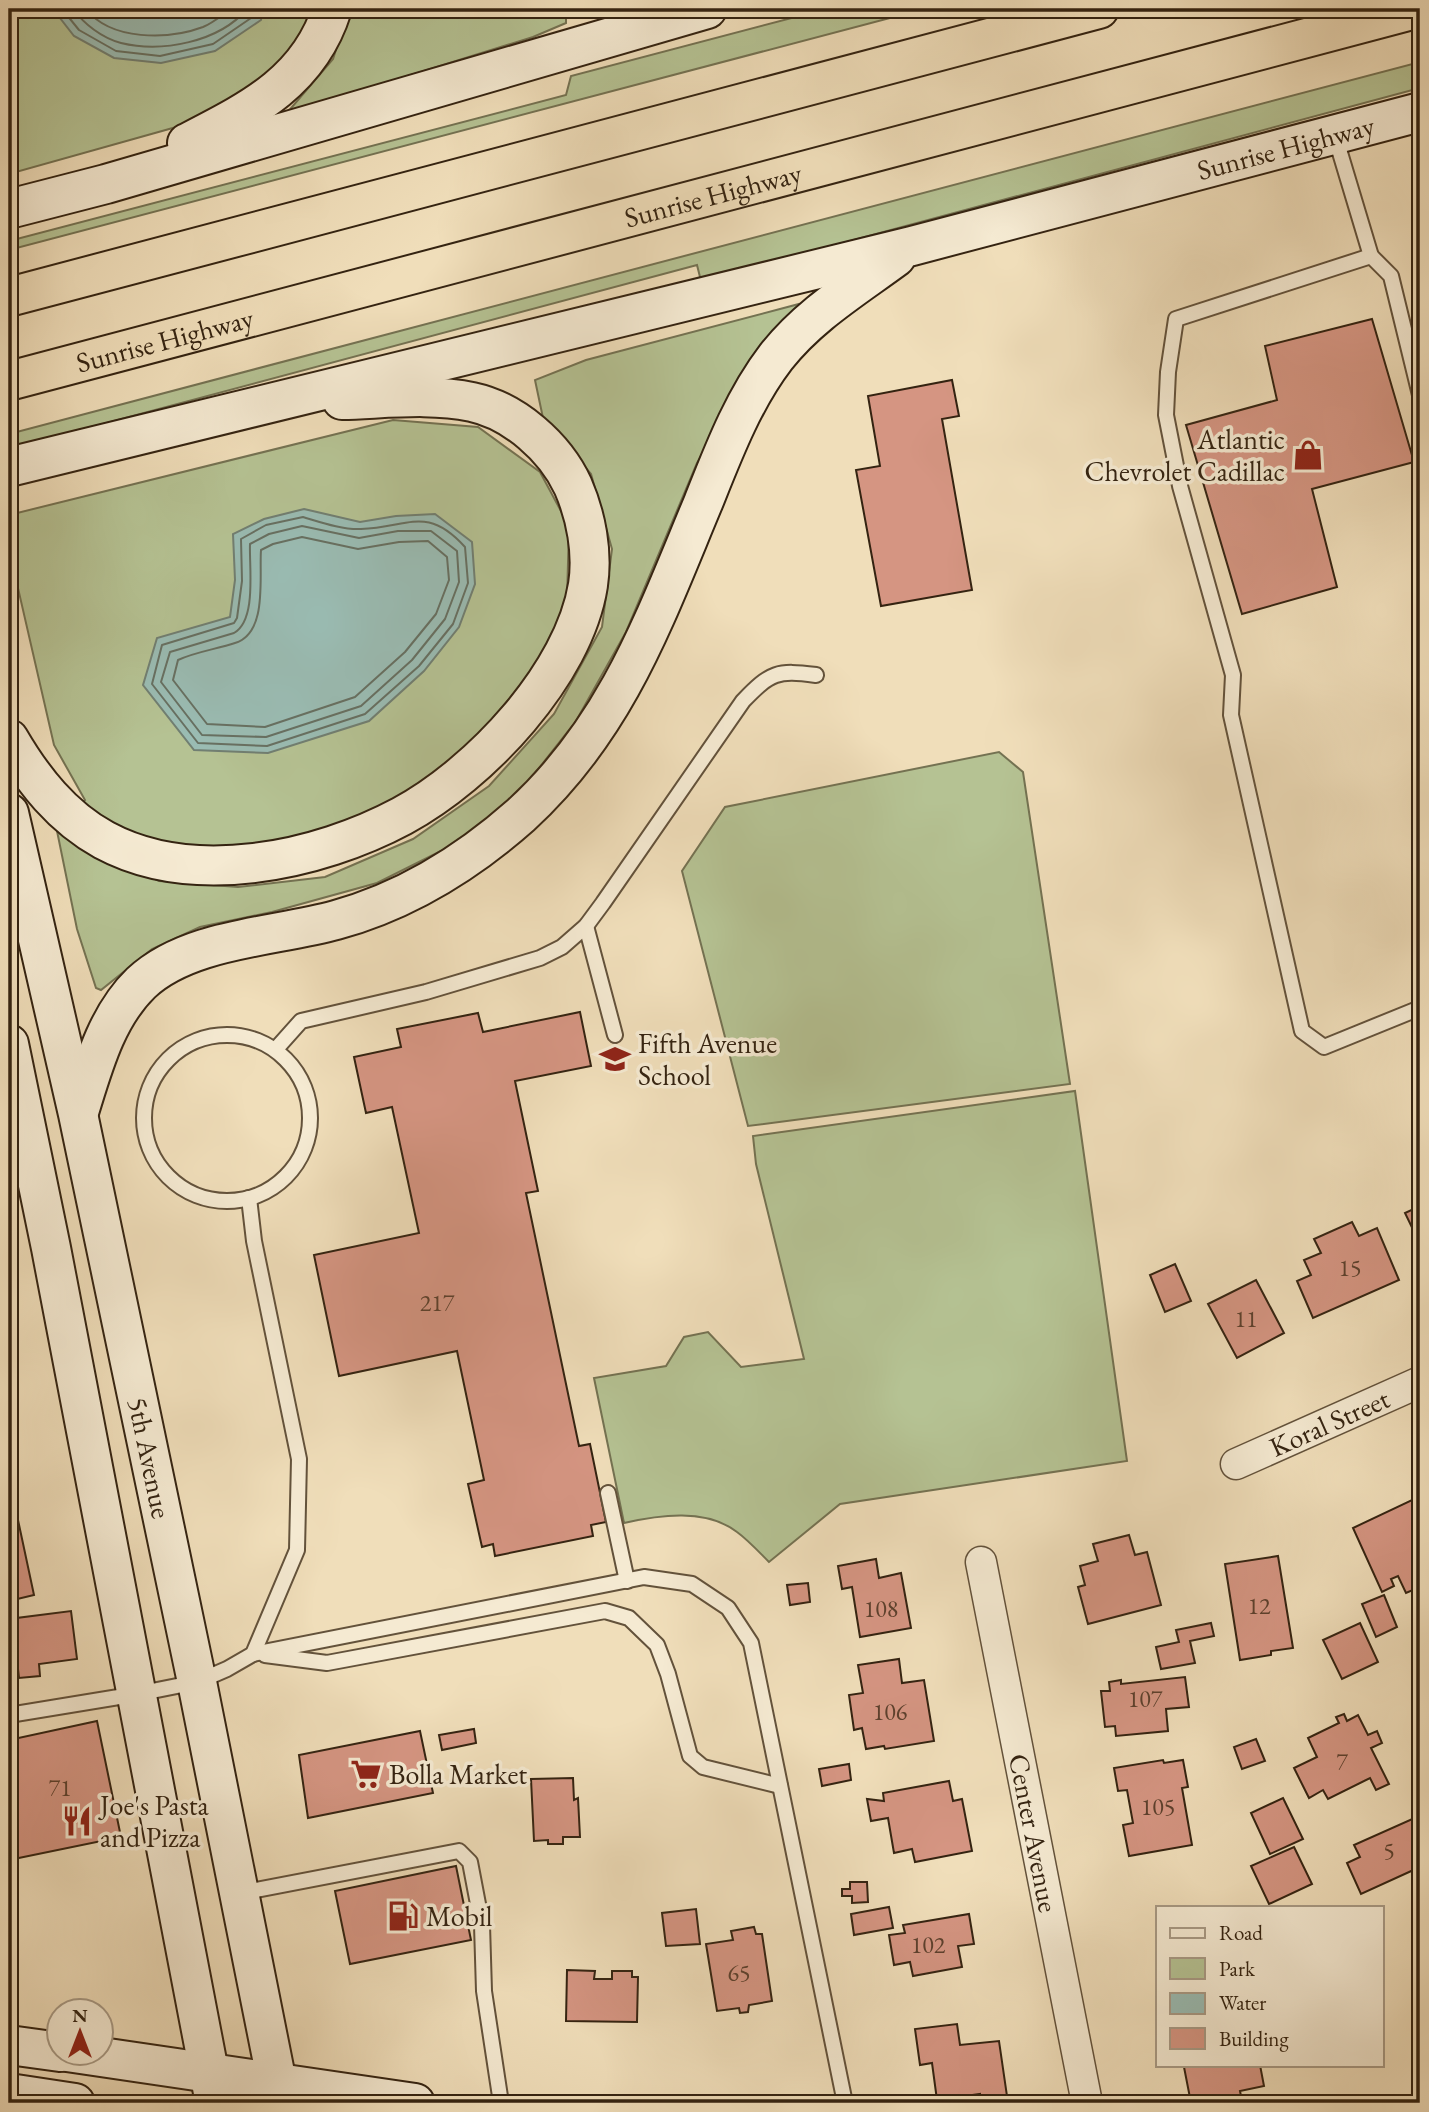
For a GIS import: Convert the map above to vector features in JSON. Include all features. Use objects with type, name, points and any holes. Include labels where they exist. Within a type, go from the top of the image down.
[{"type":"highway","points":[[9,297],[1099,9]]},
{"type":"highway","name":"Sunrise Highway","points":[[9,381],[1416,9]]},
{"type":"main road","points":[[106,184],[233,119],[283,86],[307,61],[328,23],[332,9]]},
{"type":"main road","points":[[9,209],[106,184],[708,9]]},
{"type":"main road","name":"Sunrise Highway","points":[[9,467],[912,246],[1420,112]]},
{"type":"main road","points":[[79,1114],[102,1044],[115,1019],[141,984],[159,969],[182,956],[206,948],[339,919],[403,895],[490,841],[544,793],[590,738],[632,670],[723,454],[756,388],[775,359],[817,314],[912,246]]},
{"type":"main road","points":[[9,739],[42,789],[60,808],[105,840],[150,857],[174,862],[235,864],[300,855],[333,845],[404,815],[466,771],[520,716],[560,660],[574,633],[588,585],[590,564],[585,522],[568,475],[554,457],[537,438],[517,422],[473,402],[417,399],[270,402]]},
{"type":"main road","name":"5th Avenue","points":[[9,813],[79,1114],[279,2093]]},
{"type":"main road","name":"5th Avenue","points":[[9,1044],[51,1248],[212,2088]]},
{"type":"main road","points":[[9,1180],[51,1248]]},
{"type":"main road","points":[[9,2045],[46,2050]]},
{"type":"main road","points":[[116,2065],[212,2088],[415,2103]]},
{"type":"main road","points":[[9,2093],[75,2103]]},
{"type":"street","name":"Koral Street","points":[[1236,1464],[1420,1382]]},
{"type":"street","name":"Center Avenue","points":[[981,1562],[1087,2103]]},
{"type":"lane","points":[[1334,134],[1371,256],[1391,276],[1420,395]]},
{"type":"lane","points":[[1371,256],[1176,319],[1168,372],[1166,415],[1180,486],[1233,675],[1231,715],[1302,1031],[1324,1047],[1420,1008]]},
{"type":"lane","points":[[276,1049],[301,1021],[426,992],[540,958],[562,947],[586,926],[743,701],[764,678],[788,671],[816,675]]},
{"type":"lane","points":[[586,926],[615,1035]]},
{"type":"lane","points":[[233,1034],[256,1039],[276,1049],[297,1071],[310,1105],[311,1127],[302,1155],[284,1179],[261,1195],[249,1198],[217,1201],[190,1193],[164,1173],[151,1153],[143,1127],[143,1106],[149,1086],[164,1062],[192,1042],[233,1034]]},
{"type":"lane","points":[[249,1198],[254,1241],[299,1459],[297,1550],[253,1654]]},
{"type":"lane","points":[[608,1493],[627,1581]]},
{"type":"lane","points":[[9,1715],[197,1682],[228,1670],[253,1654],[644,1577],[692,1584],[728,1608],[751,1643],[845,2103]]},
{"type":"lane","points":[[253,1654],[327,1663],[605,1611],[629,1618],[657,1645],[668,1674],[690,1756],[703,1767],[780,1786]]},
{"type":"lane","points":[[239,1893],[459,1851],[470,1862],[482,1925],[484,1991],[501,2103]]},
{"type":"green space","points":[[9,9],[313,9],[311,18],[269,80],[219,115],[9,174]]},
{"type":"green space","points":[[349,9],[566,9],[566,23],[533,37],[286,114],[333,59]]},
{"type":"green space","points":[[826,9],[924,9],[9,250],[9,241],[566,95],[571,76]]},
{"type":"green space","points":[[1420,62],[1420,88],[701,281],[697,265],[9,449],[9,434]]},
{"type":"green space","points":[[799,304],[803,309],[747,376],[697,463],[626,632],[576,721],[521,791],[463,840],[377,883],[272,912],[200,927],[152,949],[101,990],[96,988],[77,929],[57,831],[159,881],[238,887],[325,877],[413,839],[489,786],[554,714],[602,627],[612,549],[591,474],[543,418],[535,380],[586,360]]},
{"type":"green space","points":[[393,420],[478,427],[540,472],[569,526],[567,599],[545,657],[486,726],[419,794],[336,836],[221,855],[144,849],[76,808],[85,800],[54,745],[9,549],[9,515]]},
{"type":"green space","points":[[999,752],[1023,772],[1070,1084],[748,1126],[682,871],[725,807]]},
{"type":"green space","points":[[1075,1091],[1127,1461],[840,1504],[769,1562],[737,1532],[711,1519],[667,1516],[624,1523],[594,1378],[666,1366],[684,1337],[708,1332],[741,1367],[804,1359],[756,1164],[753,1136]]},
{"type":"water","points":[[53,9],[263,9],[261,20],[215,51],[161,63],[114,58],[74,36]]},
{"type":"water","points":[[304,509],[360,522],[396,516],[435,514],[472,542],[475,584],[459,627],[424,671],[369,721],[268,753],[194,750],[143,685],[157,638],[230,617],[235,580],[233,534],[264,519]]},
{"type":"building","points":[[1372,319],[1414,462],[1312,489],[1337,587],[1242,614],[1186,425],[1277,400],[1265,346]]},
{"type":"building","points":[[952,380],[959,416],[942,419],[972,590],[881,606],[856,470],[880,466],[868,396]]},
{"type":"building","points":[[580,1012],[591,1066],[515,1081],[538,1191],[526,1193],[579,1446],[590,1444],[606,1522],[591,1525],[593,1536],[495,1556],[493,1544],[482,1547],[468,1484],[484,1480],[457,1351],[339,1376],[314,1255],[419,1233],[392,1107],[366,1113],[354,1057],[401,1047],[397,1029],[478,1013],[483,1032]]},
{"type":"building","points":[[1420,1206],[1420,1244],[1405,1213]]},
{"type":"building","points":[[1352,1222],[1359,1236],[1377,1228],[1399,1280],[1313,1318],[1297,1281],[1311,1275],[1304,1260],[1321,1253],[1314,1239]]},
{"type":"building","points":[[1175,1264],[1191,1301],[1165,1312],[1150,1275]]},
{"type":"building","points":[[1256,1280],[1284,1333],[1237,1358],[1208,1304]]},
{"type":"building","points":[[1412,1500],[1420,1519],[1420,1587],[1406,1593],[1398,1576],[1391,1579],[1394,1586],[1382,1592],[1353,1528]]},
{"type":"building","points":[[18,1520],[34,1595],[9,1601],[9,1522]]},
{"type":"building","points":[[1129,1535],[1135,1555],[1147,1552],[1161,1605],[1088,1624],[1078,1587],[1085,1585],[1080,1566],[1098,1561],[1093,1544]]},
{"type":"building","points":[[1278,1556],[1293,1648],[1240,1660],[1225,1564]]},
{"type":"building","points":[[876,1559],[879,1578],[901,1573],[911,1628],[860,1637],[852,1587],[842,1589],[838,1566]]},
{"type":"building","points":[[808,1583],[810,1602],[790,1605],[787,1585]]},
{"type":"building","points":[[1384,1595],[1397,1627],[1376,1637],[1362,1604]]},
{"type":"building","points":[[71,1611],[77,1659],[39,1664],[40,1676],[19,1678],[18,1669],[10,1670],[9,1619]]},
{"type":"building","points":[[1211,1623],[1214,1636],[1190,1641],[1195,1663],[1161,1669],[1156,1647],[1179,1642],[1176,1630]]},
{"type":"building","points":[[1360,1623],[1378,1662],[1342,1679],[1323,1640]]},
{"type":"building","points":[[899,1659],[902,1683],[924,1680],[934,1741],[885,1749],[884,1746],[866,1749],[862,1728],[854,1730],[849,1695],[863,1693],[858,1665]]},
{"type":"building","points":[[1185,1677],[1189,1707],[1166,1709],[1168,1731],[1116,1736],[1115,1726],[1105,1727],[1101,1691],[1110,1691],[1109,1682],[1121,1680],[1121,1684]]},
{"type":"building","points":[[1344,1714],[1347,1721],[1358,1715],[1368,1735],[1377,1731],[1382,1743],[1371,1748],[1389,1784],[1376,1790],[1370,1778],[1328,1799],[1323,1790],[1309,1798],[1294,1768],[1317,1757],[1308,1738],[1339,1723],[1336,1717]]},
{"type":"building","points":[[97,1721],[121,1837],[9,1860],[9,1740]]},
{"type":"building","points":[[474,1729],[476,1743],[442,1750],[439,1735]]},
{"type":"building","name":"Bolla Market","points":[[420,1731],[433,1793],[308,1818],[299,1755]]},
{"type":"building","points":[[1256,1739],[1265,1761],[1242,1769],[1234,1747]]},
{"type":"building","points":[[1163,1760],[1164,1763],[1183,1760],[1188,1787],[1182,1788],[1192,1845],[1129,1856],[1123,1825],[1133,1823],[1127,1790],[1118,1791],[1114,1768]]},
{"type":"building","points":[[849,1764],[851,1780],[822,1786],[819,1769]]},
{"type":"building","points":[[573,1778],[574,1800],[578,1798],[580,1837],[563,1837],[563,1844],[548,1844],[548,1840],[534,1841],[531,1779]]},
{"type":"building","points":[[949,1781],[953,1801],[962,1799],[972,1851],[915,1862],[912,1849],[894,1853],[888,1818],[871,1821],[867,1799],[884,1801],[883,1793]]},
{"type":"building","points":[[1283,1798],[1303,1839],[1270,1854],[1251,1813]]},
{"type":"building","points":[[1419,1816],[1420,1867],[1361,1894],[1347,1863],[1360,1857],[1354,1845]]},
{"type":"building","points":[[1294,1847],[1312,1884],[1269,1904],[1251,1866]]},
{"type":"building","name":"Mobil","points":[[456,1866],[471,1940],[350,1964],[335,1891]]},
{"type":"building","points":[[850,1882],[867,1882],[868,1902],[852,1903],[852,1896],[842,1896],[842,1889],[850,1889]]},
{"type":"building","points":[[889,1907],[893,1928],[854,1935],[851,1914]]},
{"type":"building","points":[[696,1909],[700,1944],[666,1946],[662,1913]]},
{"type":"building","points":[[969,1914],[974,1944],[958,1946],[962,1967],[913,1976],[910,1962],[894,1965],[889,1935],[905,1933],[903,1925]]},
{"type":"building","points":[[754,1927],[756,1934],[762,1934],[772,2001],[749,2005],[748,2012],[740,2013],[739,2008],[717,2011],[706,1944],[733,1940],[731,1931]]},
{"type":"building","points":[[567,1970],[595,1971],[594,1979],[612,1979],[612,1971],[632,1971],[632,1977],[638,1977],[637,2022],[566,2021]]},
{"type":"building","points":[[957,2024],[960,2045],[999,2041],[1007,2096],[980,2099],[980,2094],[937,2100],[932,2063],[920,2065],[915,2029]]},
{"type":"building","points":[[1260,2066],[1264,2086],[1240,2091],[1242,2101],[1191,2103],[1184,2067]]},
{"type":"place","name":"Atlantic Chevrolet Cadillac","points":[[1308,455]]},
{"type":"place","name":"Fifth Avenue School","points":[[615,1059]]},
{"type":"place","name":"Bolla Market","points":[[366,1774]]},
{"type":"place","name":"Joe's Pasta and Pizza","points":[[77,1821]]},
{"type":"place","name":"Mobil","points":[[403,1916]]}]
